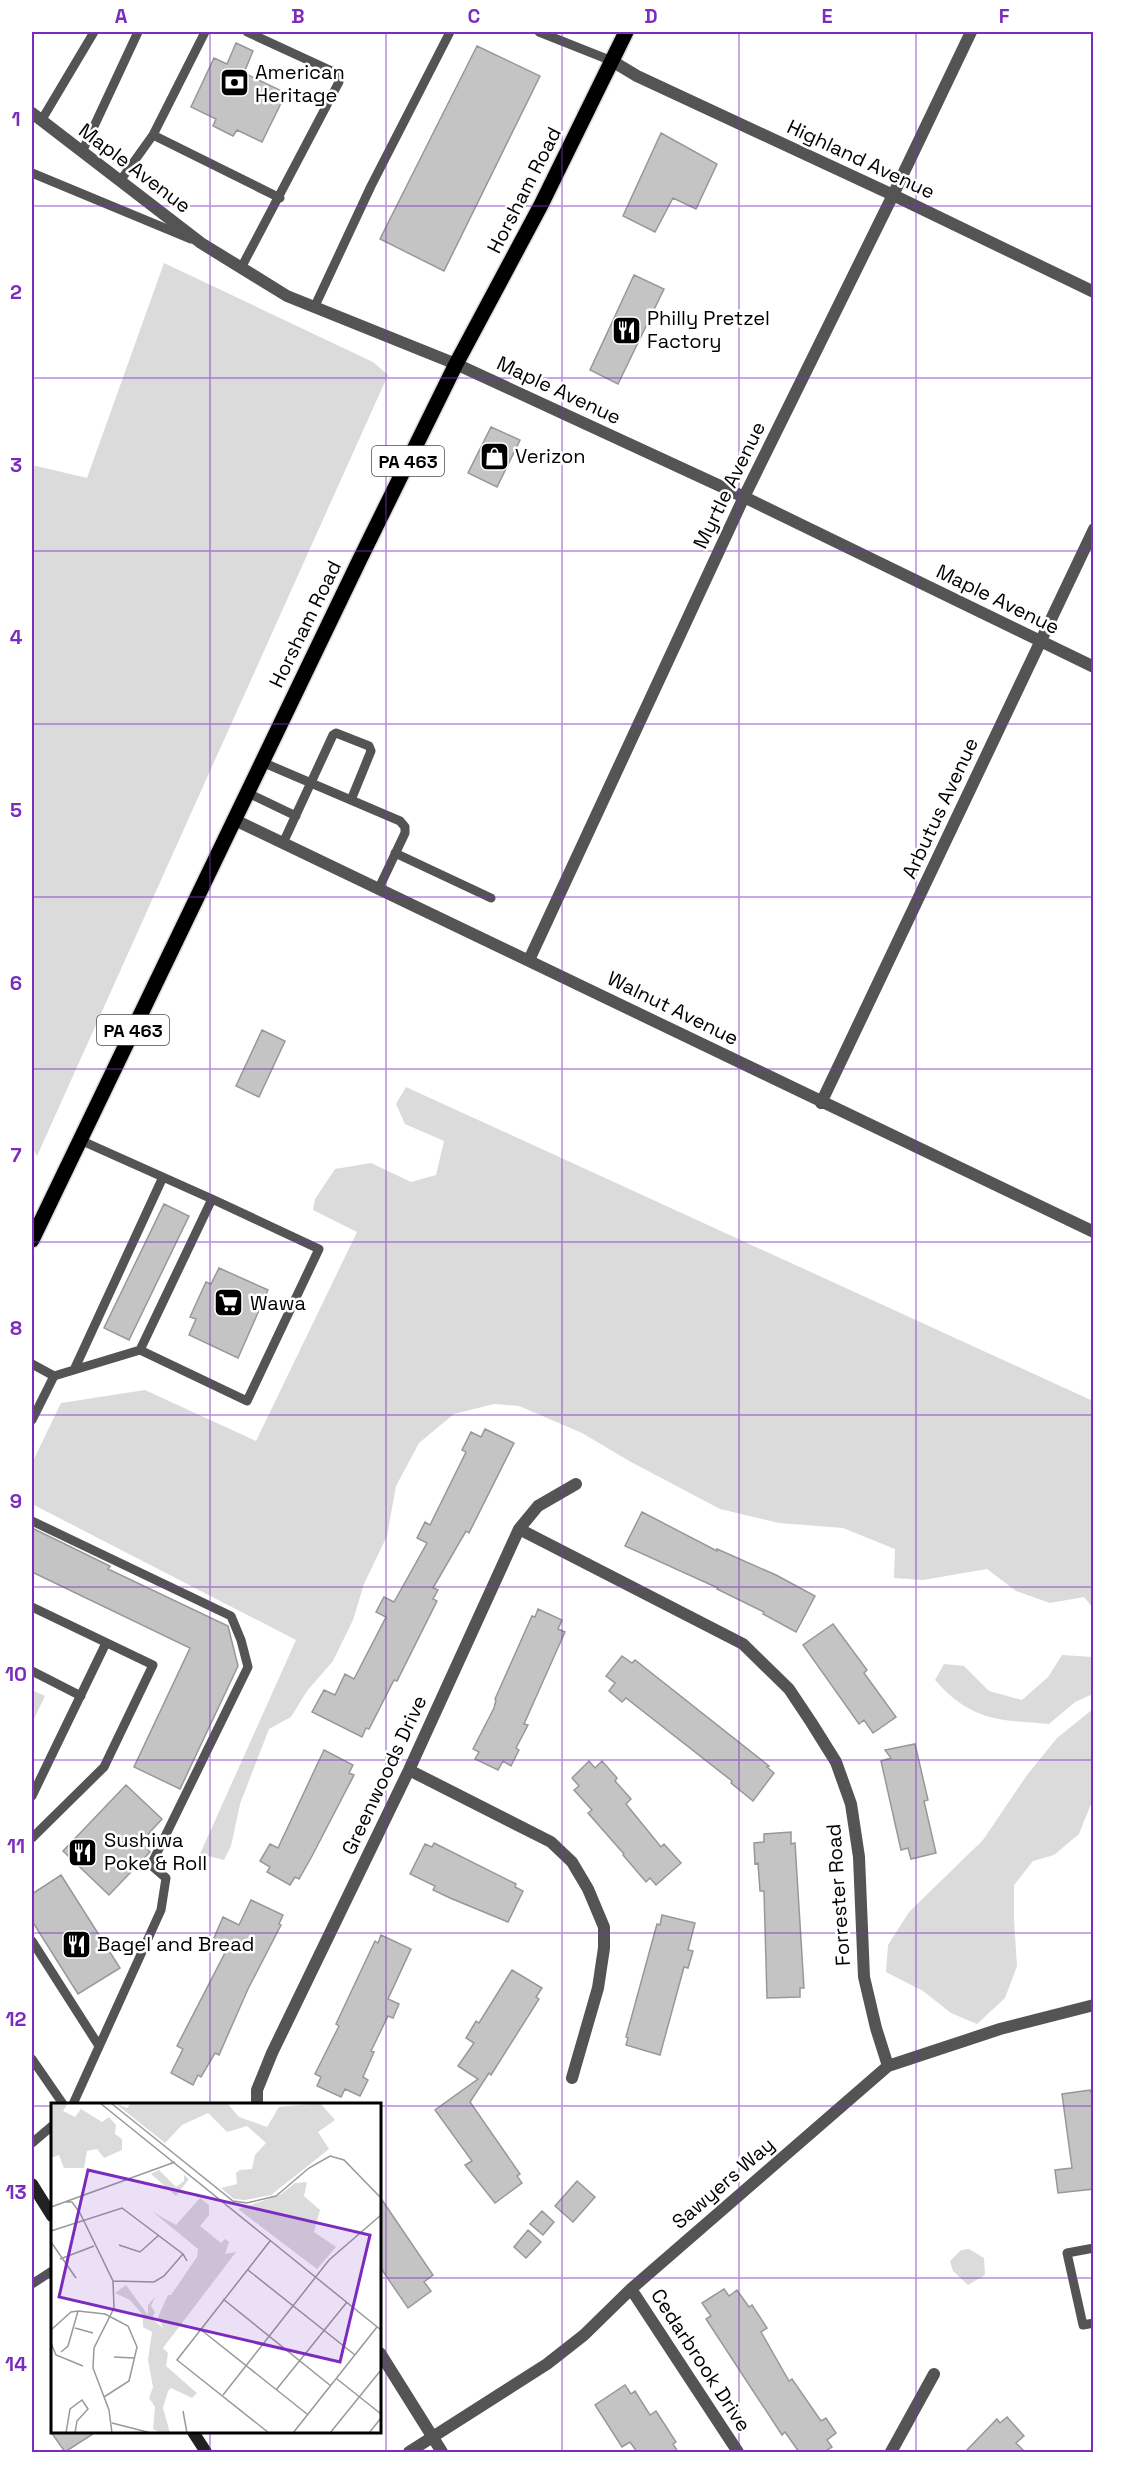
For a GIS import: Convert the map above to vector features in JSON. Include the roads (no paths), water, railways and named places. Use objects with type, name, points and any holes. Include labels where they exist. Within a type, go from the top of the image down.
[{"type":"main road","name":"Horsham Road","points":[[32,1240],[456,364],[541,204],[626,32]]},
{"type":"main road","points":[[32,2184],[51,2214]]},
{"type":"main road","points":[[194,2433],[206,2452]]},
{"type":"street","name":"Myrtle Avenue","points":[[529,960],[744,497],[971,32]]},
{"type":"street","name":"Highland Avenue","points":[[612,61],[638,76],[1094,292]]},
{"type":"street","name":"Maple Avenue","points":[[36,117],[201,243],[287,296],[456,364],[744,497],[1094,667]]},
{"type":"street","name":"Arbutus Avenue","points":[[821,1103],[1094,529]]},
{"type":"street","name":"Walnut Avenue","points":[[235,820],[1094,1232]]},
{"type":"street","name":"Greenwoods Drive","points":[[257,2103],[257,2090],[272,2053],[409,1770],[519,1529],[538,1506],[576,1484]]},
{"type":"street","name":"Forrester Road","points":[[519,1529],[743,1644],[789,1689],[836,1761],[851,1804],[859,1857],[864,1977],[888,2066]]},
{"type":"street","points":[[409,1770],[551,1842],[572,1862],[588,1889],[604,1927],[604,1948],[598,1988],[572,2078]]},
{"type":"street","name":"Sawyers Way","points":[[409,2452],[547,2364],[584,2335],[631,2289],[888,2066],[1000,2029],[1094,2005]]},
{"type":"street","name":"Cedarbrook Drive","points":[[631,2289],[738,2452]]},
{"type":"street","points":[[381,2355],[442,2452]]},
{"type":"street","points":[[891,2452],[934,2374]]},
{"type":"lane","points":[[36,117],[94,32]]},
{"type":"lane","points":[[82,152],[138,32]]},
{"type":"lane","points":[[120,181],[153,135],[205,32]]},
{"type":"lane","points":[[241,268],[280,198],[339,82],[339,76],[334,72],[247,32]]},
{"type":"lane","points":[[314,308],[371,186],[450,32]]},
{"type":"lane","points":[[538,32],[612,61]]},
{"type":"lane","points":[[153,135],[280,198]]},
{"type":"lane","points":[[32,173],[201,243]]},
{"type":"lane","points":[[283,843],[333,735],[340,733],[369,746],[371,751],[351,800]]},
{"type":"lane","points":[[262,762],[400,821],[405,827],[405,833],[379,888]]},
{"type":"lane","points":[[248,792],[296,816]]},
{"type":"lane","points":[[395,854],[492,898]]},
{"type":"lane","points":[[32,1364],[54,1376],[140,1350],[247,1401],[319,1249],[80,1140]]},
{"type":"lane","points":[[74,1370],[164,1177]]},
{"type":"lane","points":[[140,1350],[212,1199]]},
{"type":"lane","points":[[32,1420],[54,1376]]},
{"type":"lane","points":[[32,1521],[231,1616],[248,1666],[151,1865],[166,1878],[161,1910],[73,2103]]},
{"type":"lane","points":[[32,1607],[153,1665],[104,1767],[32,1838]]},
{"type":"lane","points":[[32,1796],[106,1643]]},
{"type":"lane","points":[[32,1671],[81,1696]]},
{"type":"lane","points":[[32,1941],[99,2046]]},
{"type":"lane","points":[[32,2059],[62,2103]]},
{"type":"lane","points":[[32,2143],[51,2127]]},
{"type":"lane","points":[[1094,2248],[1067,2253],[1083,2325],[1094,2323]]},
{"type":"lane","points":[[32,2284],[51,2272]]},
{"type":"place","name":"American Heritage","points":[[234,83]]},
{"type":"place","name":"Philly Pretzel Factory","points":[[626,330]]},
{"type":"place","name":"Verizon","points":[[494,456]]},
{"type":"place","name":"Wawa","points":[[229,1303]]},
{"type":"place","name":"Sushiwa Poke & Roll","points":[[83,1852]]},
{"type":"place","name":"Bagel and Bread","points":[[76,1944]]}]
